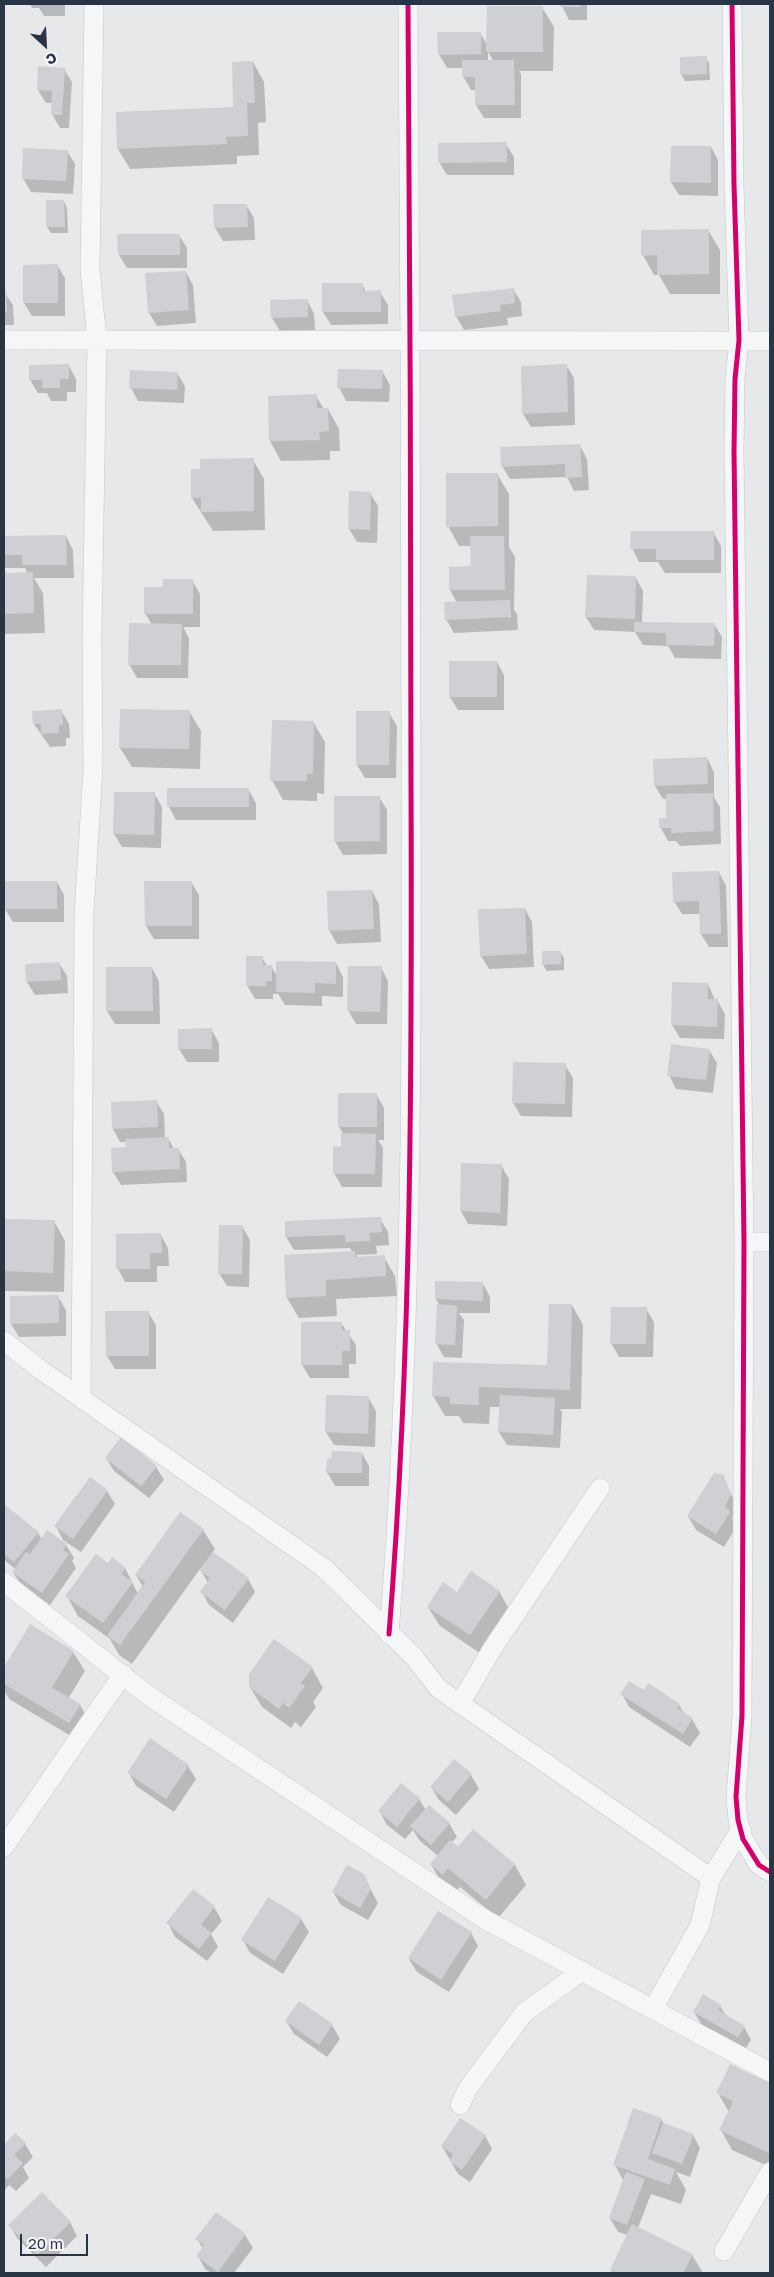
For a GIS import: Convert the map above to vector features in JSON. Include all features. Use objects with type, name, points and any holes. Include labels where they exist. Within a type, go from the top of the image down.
[{"type":"street","points":[[81,1398],[84,913],[93,768],[92,636],[98,340],[90,270],[94,4]]},
{"type":"street","points":[[389,1634],[399,1505],[409,1204],[412,934],[408,4]]},
{"type":"street","points":[[732,4],[734,185],[739,340],[735,379],[734,451],[744,1242],[742,1716],[736,1797],[740,1829],[749,1851],[759,1865],[770,1872]]},
{"type":"street","points":[[4,340],[770,341]]},
{"type":"street","points":[[744,1242],[770,1242]]},
{"type":"street","points":[[4,1341],[41,1370],[324,1568],[414,1658],[438,1689],[711,1878]]},
{"type":"street","points":[[460,1704],[492,1649],[600,1488]]},
{"type":"street","points":[[4,1582],[149,1696],[484,1920],[770,2072]]},
{"type":"street","points":[[4,1847],[123,1674]]},
{"type":"street","points":[[653,2009],[700,1925],[711,1878],[740,1829]]},
{"type":"street","points":[[460,2105],[468,2088],[524,2013],[582,1971]]},
{"type":"street","points":[[724,2251],[770,2172]]},
{"type":"building","points":[[560,4],[580,4],[580,7],[560,7]]},
{"type":"building","points":[[487,6],[543,6],[543,52],[486,52]]},
{"type":"building","points":[[437,32],[481,32],[481,54],[438,55]]},
{"type":"building","points":[[707,56],[707,74],[680,75],[680,57]]},
{"type":"building","points":[[462,60],[514,60],[515,105],[475,105],[475,77],[462,77]]},
{"type":"building","points":[[253,61],[255,103],[247,103],[248,136],[226,137],[227,144],[117,149],[116,112],[233,107],[232,62]]},
{"type":"building","points":[[38,66],[65,68],[62,115],[51,115],[52,91],[37,90]]},
{"type":"building","points":[[507,142],[507,162],[438,163],[438,143]]},
{"type":"building","points":[[671,146],[711,146],[711,183],[670,182]]},
{"type":"building","points":[[23,148],[68,150],[66,181],[22,179]]},
{"type":"building","points":[[46,200],[64,200],[65,227],[46,227]]},
{"type":"building","points":[[213,204],[247,204],[248,227],[214,228]]},
{"type":"building","points":[[709,229],[709,274],[657,275],[657,255],[641,256],[641,230]]},
{"type":"building","points":[[117,234],[180,234],[180,255],[118,255]]},
{"type":"building","points":[[58,264],[58,303],[23,303],[23,265]]},
{"type":"building","points":[[186,271],[189,310],[148,313],[145,273]]},
{"type":"building","points":[[322,283],[363,283],[363,291],[381,290],[381,312],[322,312]]},
{"type":"building","points":[[514,288],[515,303],[500,305],[501,311],[455,317],[452,295]]},
{"type":"building","points":[[6,290],[7,312],[4,312],[4,291]]},
{"type":"building","points":[[308,299],[308,317],[271,318],[270,300]]},
{"type":"building","points":[[69,364],[69,379],[60,379],[60,388],[42,388],[42,380],[29,380],[29,365]]},
{"type":"building","points":[[567,364],[568,412],[522,414],[521,366]]},
{"type":"building","points":[[338,369],[383,370],[382,389],[337,388]]},
{"type":"building","points":[[130,370],[178,372],[177,390],[129,388]]},
{"type":"building","points":[[317,394],[317,408],[328,408],[329,431],[319,432],[320,440],[269,441],[268,396]]},
{"type":"building","points":[[580,444],[582,477],[565,478],[565,464],[501,467],[500,447]]},
{"type":"building","points":[[254,458],[254,511],[201,512],[201,498],[191,498],[191,469],[200,469],[200,459]]},
{"type":"building","points":[[446,473],[498,473],[498,526],[446,527]]},
{"type":"building","points":[[349,491],[371,492],[370,530],[348,529]]},
{"type":"building","points":[[631,531],[714,531],[714,560],[656,560],[656,549],[630,549]]},
{"type":"building","points":[[66,535],[67,565],[22,565],[22,555],[4,555],[4,536]]},
{"type":"building","points":[[470,536],[504,536],[505,590],[449,590],[449,567],[471,566]]},
{"type":"building","points":[[33,572],[34,613],[4,614],[4,573]]},
{"type":"building","points":[[587,575],[636,576],[635,619],[585,617]]},
{"type":"building","points":[[163,579],[193,579],[193,614],[144,614],[144,587],[163,587]]},
{"type":"building","points":[[510,600],[511,617],[445,620],[444,602]]},
{"type":"building","points":[[634,622],[715,623],[714,646],[666,645],[666,633],[634,632]]},
{"type":"building","points":[[129,623],[182,624],[181,665],[128,665]]},
{"type":"building","points":[[449,661],[497,661],[497,697],[449,697]]},
{"type":"building","points":[[62,709],[63,725],[59,725],[59,733],[41,734],[41,724],[33,724],[32,711]]},
{"type":"building","points":[[120,709],[190,710],[189,749],[119,748]]},
{"type":"building","points":[[356,711],[390,711],[389,765],[356,765]]},
{"type":"building","points":[[272,720],[314,721],[313,774],[307,774],[307,781],[270,781]]},
{"type":"building","points":[[707,757],[708,784],[654,786],[653,759]]},
{"type":"building","points":[[167,788],[249,788],[249,807],[167,807]]},
{"type":"building","points":[[114,792],[155,792],[154,835],[113,834]]},
{"type":"building","points":[[713,793],[714,831],[671,833],[671,828],[659,828],[659,818],[666,818],[666,794]]},
{"type":"building","points":[[334,796],[380,796],[380,841],[334,842]]},
{"type":"building","points":[[719,871],[721,934],[700,934],[699,901],[673,902],[672,872]]},
{"type":"building","points":[[4,881],[57,881],[57,909],[4,909]]},
{"type":"building","points":[[144,881],[192,881],[192,926],[145,926]]},
{"type":"building","points":[[372,890],[374,929],[328,931],[327,891]]},
{"type":"building","points":[[525,908],[527,954],[480,956],[478,909]]},
{"type":"building","points":[[542,951],[561,951],[561,964],[542,965]]},
{"type":"building","points":[[246,956],[263,956],[263,965],[272,965],[272,981],[266,981],[266,986],[246,986]]},
{"type":"building","points":[[276,961],[336,962],[336,984],[315,983],[315,993],[276,992]]},
{"type":"building","points":[[60,962],[61,980],[26,982],[25,964]]},
{"type":"building","points":[[348,966],[382,966],[380,1012],[347,1011]]},
{"type":"building","points":[[106,967],[152,967],[153,1011],[106,1011]]},
{"type":"building","points":[[672,982],[708,983],[708,999],[718,999],[717,1027],[671,1025]]},
{"type":"building","points":[[212,1028],[212,1049],[178,1049],[178,1029]]},
{"type":"building","points":[[671,1044],[710,1049],[706,1080],[667,1076]]},
{"type":"building","points":[[513,1062],[566,1063],[565,1104],[512,1103]]},
{"type":"building","points":[[338,1093],[377,1093],[377,1127],[338,1127]]},
{"type":"building","points":[[157,1100],[158,1127],[112,1129],[111,1102]]},
{"type":"building","points":[[341,1133],[376,1134],[375,1174],[333,1174],[333,1146],[341,1147]]},
{"type":"building","points":[[169,1137],[169,1148],[179,1148],[180,1169],[112,1172],[111,1148],[126,1147],[125,1139]]},
{"type":"building","points":[[461,1163],[502,1164],[500,1213],[460,1211]]},
{"type":"building","points":[[381,1217],[382,1232],[369,1233],[370,1241],[345,1242],[345,1235],[285,1237],[285,1221]]},
{"type":"building","points":[[4,1219],[55,1220],[53,1273],[4,1271]]},
{"type":"building","points":[[219,1225],[243,1225],[242,1274],[218,1274]]},
{"type":"building","points":[[161,1233],[162,1253],[150,1253],[150,1269],[116,1269],[116,1234]]},
{"type":"building","points":[[355,1251],[355,1257],[385,1255],[386,1276],[326,1280],[326,1296],[286,1298],[284,1255]]},
{"type":"building","points":[[435,1281],[483,1282],[483,1301],[435,1299]]},
{"type":"building","points":[[59,1295],[59,1323],[10,1324],[10,1296]]},
{"type":"building","points":[[437,1304],[457,1306],[455,1345],[435,1344]]},
{"type":"building","points":[[549,1304],[572,1304],[570,1390],[479,1387],[479,1405],[450,1404],[450,1397],[432,1396],[433,1362],[547,1365]]},
{"type":"building","points":[[611,1307],[647,1307],[646,1344],[610,1344]]},
{"type":"building","points":[[105,1311],[149,1311],[149,1356],[106,1356]]},
{"type":"building","points":[[301,1322],[342,1322],[342,1330],[350,1330],[350,1351],[342,1351],[342,1365],[301,1365]]},
{"type":"building","points":[[326,1395],[369,1396],[368,1434],[325,1432]]},
{"type":"building","points":[[500,1395],[555,1398],[553,1435],[498,1432]]},
{"type":"building","points":[[121,1437],[157,1466],[141,1486],[105,1458]]},
{"type":"building","points":[[332,1451],[362,1452],[362,1473],[326,1473],[327,1458],[331,1458]]},
{"type":"building","points":[[714,1473],[723,1474],[731,1494],[725,1506],[730,1512],[716,1534],[687,1516]]},
{"type":"building","points":[[90,1477],[108,1490],[73,1539],[54,1526]]},
{"type":"building","points":[[4,1504],[39,1532],[14,1562],[4,1554]]},
{"type":"building","points":[[180,1512],[204,1529],[120,1645],[107,1636],[145,1582],[135,1575]]},
{"type":"building","points":[[47,1530],[67,1544],[63,1550],[69,1554],[42,1593],[12,1572],[26,1552],[30,1554]]},
{"type":"building","points":[[213,1552],[249,1578],[225,1610],[200,1592],[210,1578],[199,1570]]},
{"type":"building","points":[[96,1554],[108,1563],[112,1557],[126,1568],[121,1574],[133,1582],[103,1623],[65,1596]]},
{"type":"building","points":[[471,1571],[500,1591],[470,1635],[427,1607],[443,1582],[457,1592]]},
{"type":"building","points":[[30,1624],[74,1651],[52,1688],[81,1704],[69,1723],[4,1684],[4,1667]]},
{"type":"building","points":[[274,1639],[313,1667],[301,1683],[305,1686],[289,1708],[283,1703],[279,1709],[249,1687],[249,1674]]},
{"type":"building","points":[[629,1681],[644,1690],[648,1683],[680,1704],[677,1708],[693,1718],[683,1734],[620,1694]]},
{"type":"building","points":[[150,1738],[189,1765],[166,1799],[127,1773]]},
{"type":"building","points":[[454,1759],[472,1774],[448,1802],[430,1787]]},
{"type":"building","points":[[401,1783],[420,1798],[397,1827],[378,1811]]},
{"type":"building","points":[[429,1805],[450,1823],[431,1845],[410,1826]]},
{"type":"building","points":[[473,1829],[515,1864],[486,1900],[448,1868],[443,1875],[430,1864],[450,1840],[458,1847]]},
{"type":"building","points":[[347,1865],[364,1874],[371,1889],[360,1908],[332,1892]]},
{"type":"building","points":[[193,1889],[215,1906],[201,1925],[212,1933],[199,1949],[166,1923]]},
{"type":"building","points":[[268,1897],[302,1918],[275,1961],[241,1940]]},
{"type":"building","points":[[438,1911],[472,1932],[441,1980],[408,1958]]},
{"type":"building","points":[[703,1994],[721,2005],[718,2010],[745,2026],[738,2037],[693,2012]]},
{"type":"building","points":[[299,2001],[333,2024],[319,2045],[285,2021]]},
{"type":"building","points":[[730,2064],[770,2083],[769,2153],[719,2130],[733,2101],[716,2093]]},
{"type":"building","points":[[633,2108],[662,2118],[648,2159],[675,2169],[670,2185],[613,2165]]},
{"type":"building","points":[[460,2118],[486,2135],[462,2170],[449,2161],[453,2154],[441,2146]]},
{"type":"building","points":[[663,2123],[694,2134],[682,2164],[652,2153]]},
{"type":"building","points":[[15,2133],[26,2143],[14,2155],[23,2163],[8,2179],[4,2175],[4,2145]]},
{"type":"building","points":[[626,2172],[645,2179],[627,2225],[609,2218]]},
{"type":"building","points":[[42,2192],[71,2222],[37,2255],[8,2225]]},
{"type":"building","points":[[216,2212],[246,2234],[218,2272],[196,2256],[204,2245],[195,2239]]},
{"type":"building","points":[[632,2224],[693,2254],[683,2273],[617,2273],[610,2270]]},
{"type":"cycle path","points":[[389,1634],[397,1527],[402,1419],[411,1097],[408,4]]},
{"type":"cycle path","points":[[732,4],[734,185],[739,340],[735,379],[734,451],[744,1242],[742,1716],[736,1797],[738,1820],[743,1839],[759,1865],[770,1872]]}]
